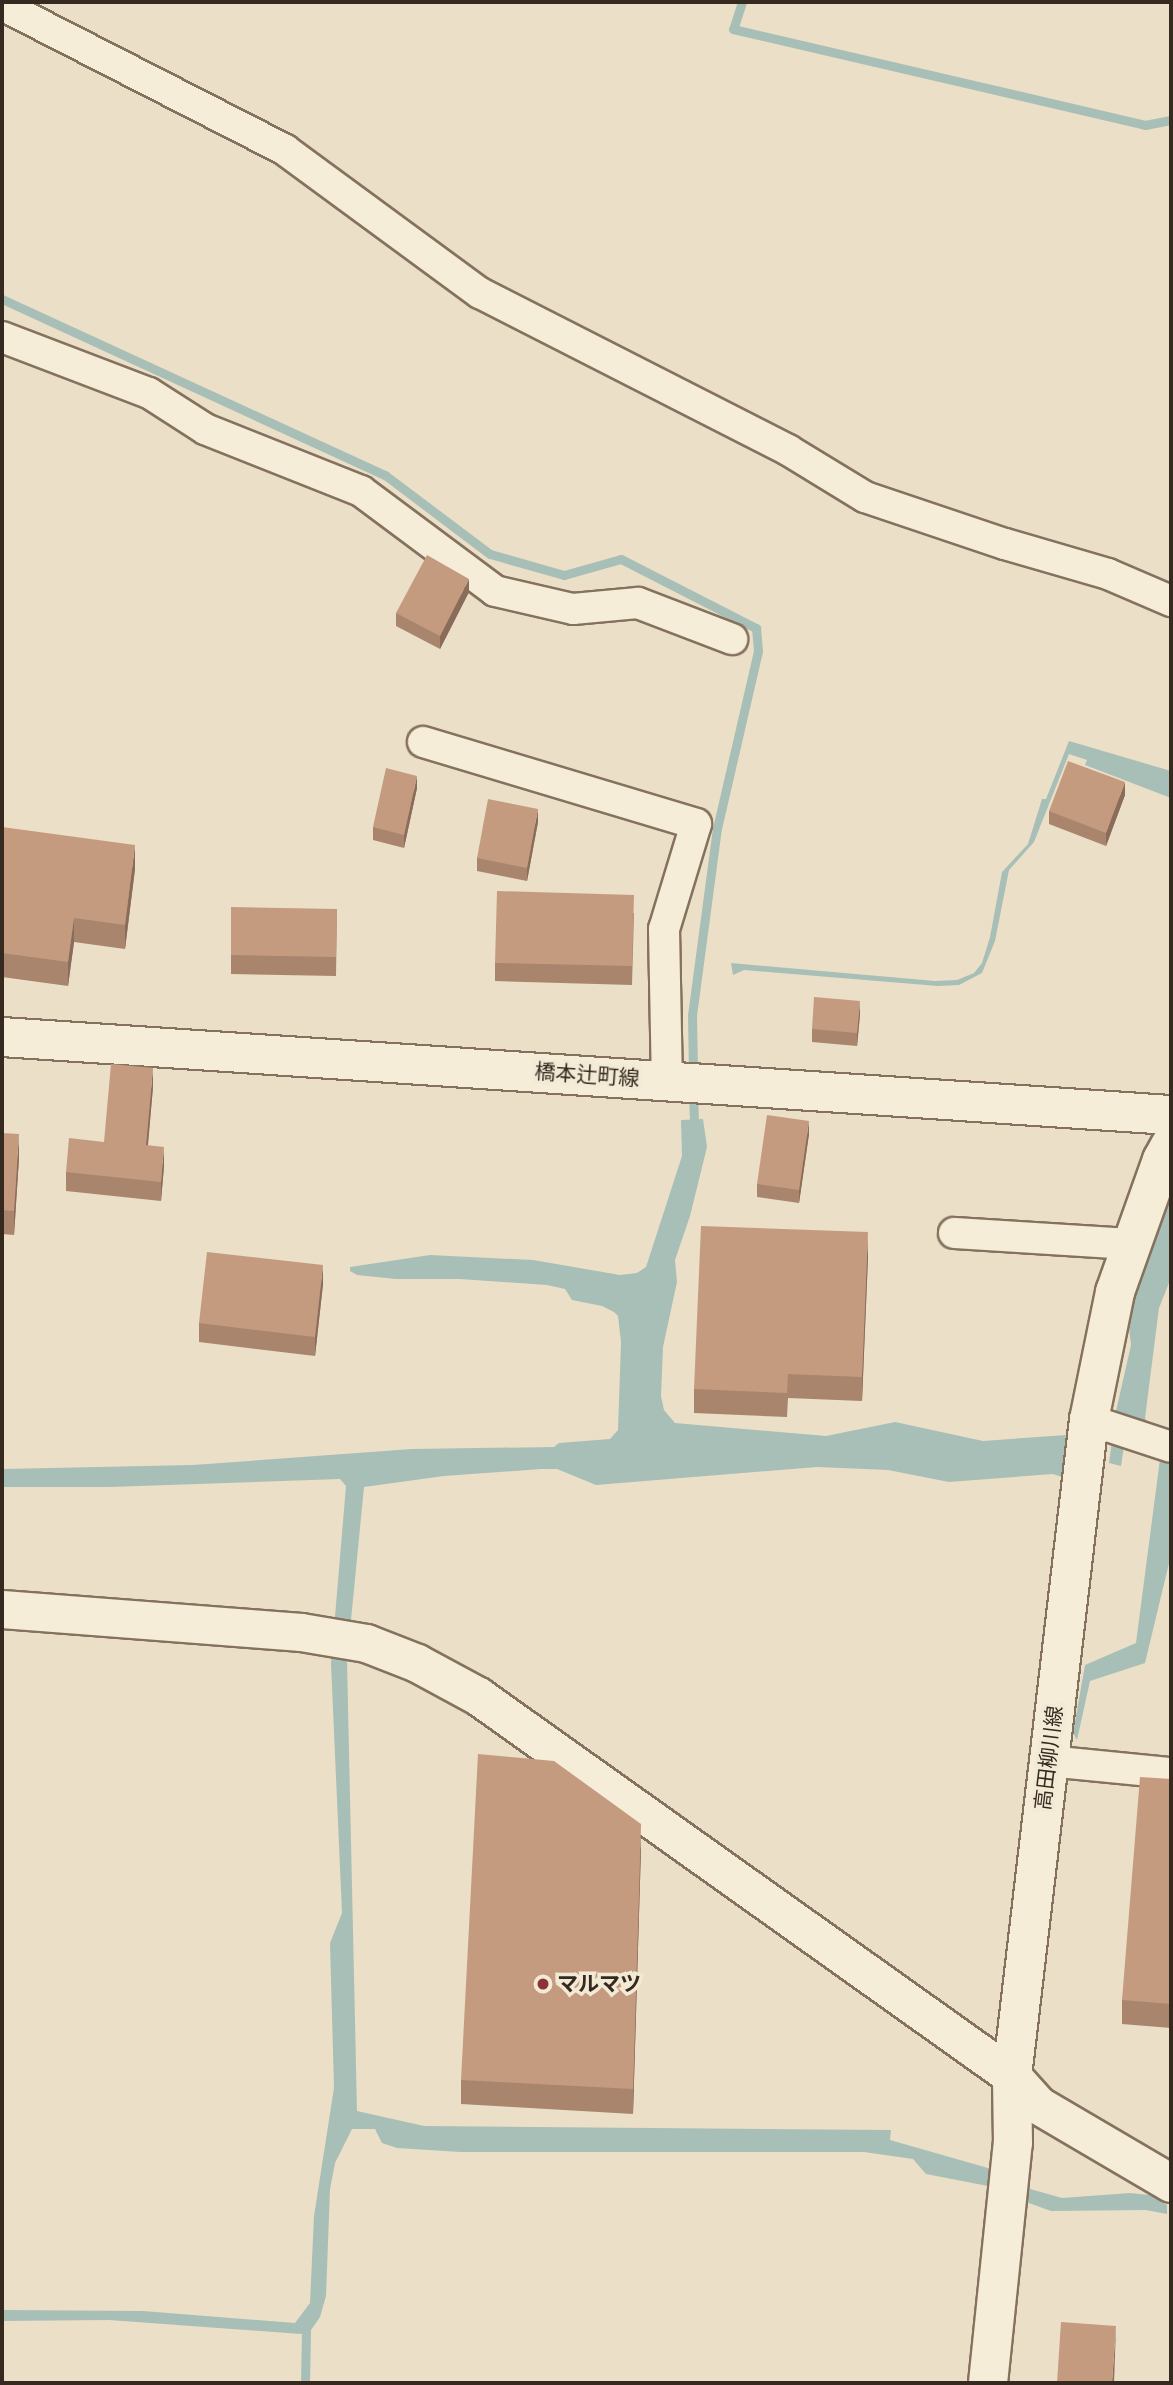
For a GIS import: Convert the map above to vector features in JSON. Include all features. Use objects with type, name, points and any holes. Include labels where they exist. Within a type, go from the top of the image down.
[{"type":"main road","name":"橋本辻町線","points":[[2,1037],[1171,1115]]},
{"type":"main road","name":"高田柳川線","points":[[988,2383],[1013,2143],[1012,2076],[1048,1760],[1100,1423],[1115,1292],[1162,1160],[1171,1144]]},
{"type":"street","points":[[2,5],[285,150],[480,293],[788,450],[865,497],[1005,544],[1108,574],[1171,601]]},
{"type":"street","points":[[2,337],[149,393],[205,429],[360,491],[495,591],[573,609],[638,603],[732,639]]},
{"type":"street","points":[[422,742],[696,824],[664,929],[667,1081]]},
{"type":"street","points":[[954,1233],[1131,1244]]},
{"type":"street","points":[[1100,1423],[1170,1447]]},
{"type":"street","points":[[2,1609],[301,1632],[366,1643],[417,1663],[478,1696],[1012,2076],[1038,2105],[1171,2183]]},
{"type":"street","points":[[1048,1760],[1171,1773]]},
{"type":"water","points":[[1069,741],[1171,771],[1171,798],[1085,765],[1087,760],[1069,754],[1034,842],[1009,870],[995,941],[982,973],[959,985],[938,986],[744,970],[733,975],[731,963],[935,981],[957,980],[974,973],[982,963],[990,937],[1002,872],[1028,844],[1042,799],[1046,799]]},
{"type":"water","points":[[703,1119],[707,1147],[690,1216],[675,1260],[677,1282],[663,1347],[661,1396],[664,1410],[675,1423],[826,1436],[895,1422],[983,1441],[1066,1435],[1062,1477],[1053,1474],[949,1482],[888,1470],[817,1467],[596,1485],[557,1469],[541,1469],[444,1476],[364,1487],[347,1661],[357,2111],[424,2126],[891,2130],[890,2140],[995,2170],[993,2187],[926,2174],[913,2159],[864,2152],[460,2152],[397,2148],[382,2143],[375,2129],[352,2129],[335,2163],[330,2189],[326,2296],[320,2317],[311,2330],[301,2334],[109,2320],[2,2321],[4,2310],[143,2311],[295,2323],[310,2303],[314,2216],[334,2088],[330,1943],[342,1913],[331,1664],[346,1486],[340,1479],[110,1487],[2,1487],[2,1469],[193,1465],[412,1449],[554,1447],[559,1443],[610,1439],[618,1430],[621,1342],[618,1316],[614,1312],[602,1306],[572,1300],[565,1289],[547,1285],[460,1279],[396,1279],[357,1275],[350,1271],[350,1267],[430,1255],[533,1260],[620,1275],[637,1273],[646,1267],[682,1156],[681,1120]]},
{"type":"water","points":[[1171,1195],[1171,1278],[1159,1308],[1145,1418],[1171,1456],[1171,1555],[1145,1663],[1090,1681],[1077,1740],[1073,1733],[1085,1665],[1136,1643],[1160,1459],[1124,1446],[1121,1466],[1109,1463],[1116,1411],[1131,1345],[1127,1311]]},
{"type":"water","points":[[1023,2187],[1062,2198],[1130,2193],[1149,2195],[1167,2205],[1167,2214],[1146,2210],[1051,2211],[1026,2202]]},
{"type":"building","points":[[427,555],[469,579],[440,636],[396,613]]},
{"type":"building","points":[[1068,761],[1125,782],[1106,833],[1049,811]]},
{"type":"building","points":[[386,768],[417,776],[404,835],[373,827]]},
{"type":"building","points":[[488,799],[538,809],[527,868],[477,858]]},
{"type":"building","points":[[2,827],[135,845],[125,925],[74,918],[68,962],[2,953]]},
{"type":"building","points":[[497,891],[634,895],[632,966],[495,963]]},
{"type":"building","points":[[231,907],[337,909],[336,957],[231,955]]},
{"type":"building","points":[[814,997],[860,1001],[857,1033],[812,1029]]},
{"type":"building","points":[[111,1064],[153,1068],[146,1145],[164,1147],[161,1182],[66,1172],[69,1138],[104,1142]]},
{"type":"building","points":[[767,1115],[809,1121],[799,1190],[757,1184]]},
{"type":"building","points":[[2,1133],[19,1134],[14,1211],[2,1210]]},
{"type":"building","points":[[701,1226],[868,1232],[862,1377],[788,1374],[787,1393],[694,1389]]},
{"type":"building","points":[[207,1252],[323,1265],[315,1337],[199,1323]]},
{"type":"building","points":[[478,1754],[554,1761],[641,1824],[633,2089],[461,2080]]},
{"type":"building","points":[[1140,1777],[1171,1779],[1171,2004],[1122,2000]]},
{"type":"building","points":[[1061,2322],[1116,2326],[1112,2383],[1057,2383]]},
{"type":"waterway","points":[[742,2],[733,29],[1145,125],[1171,120]]},
{"type":"waterway","points":[[2,299],[385,475],[490,554],[564,575],[621,559],[756,628],[758,651],[717,828],[692,1015],[693,1075]]},
{"type":"waterway","points":[[693,1093],[694,1131]]},
{"type":"waterway","points":[[305,2383],[306,2331]]},
{"type":"place","name":"マルマツ","points":[[543,1984]]}]
